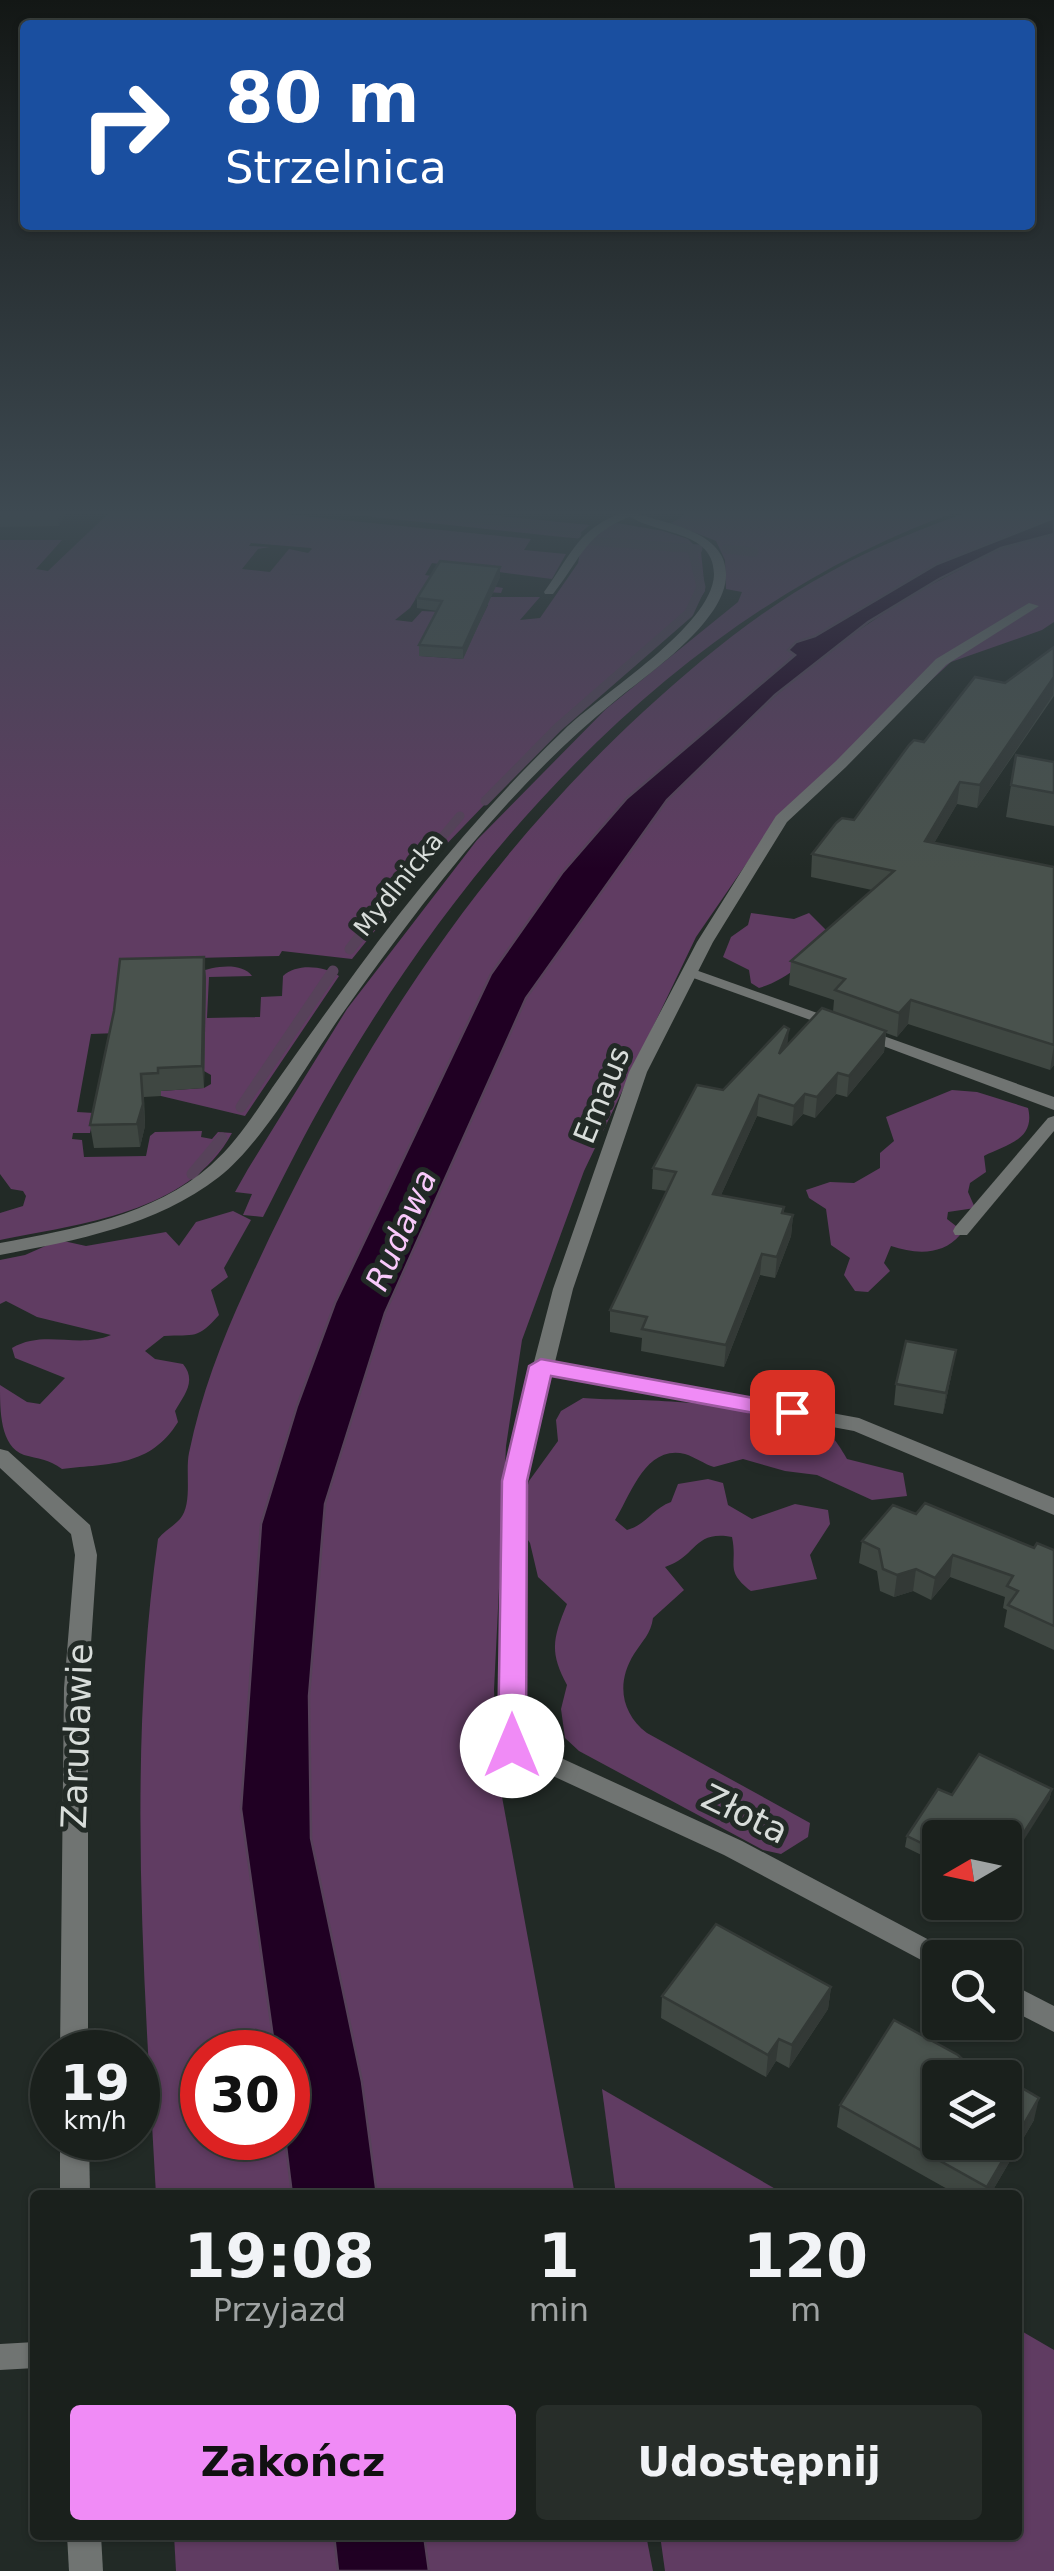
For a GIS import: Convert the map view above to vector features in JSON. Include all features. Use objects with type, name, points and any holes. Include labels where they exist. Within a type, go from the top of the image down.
[{"type":"street","name":"Mydlnicka","points":[[0,1249],[138,1217],[169,1205],[221,1170],[242,1147],[370,958],[456,851],[574,729],[688,629]]},
{"type":"street","name":"Emaus","points":[[512,1746],[514,1481],[541,1366],[596,1186],[632,1088],[690,972],[781,819],[841,764],[940,662],[995,629]]},
{"type":"street","points":[[541,1366],[859,1425],[1054,1507]]},
{"type":"street","name":"Zarudawie","points":[[0,1456],[82,1531],[86,1555],[76,1688],[74,2030]]},
{"type":"street","name":"Złota","points":[[512,1746],[733,1848],[922,1948]]},
{"type":"street","points":[[1022,2003],[1054,2020]]},
{"type":"street","points":[[75,2160],[76,2190]]},
{"type":"street","points":[[84,2540],[86,2571]]},
{"type":"lane","points":[[690,972],[1052,1101],[1054,1105]]},
{"type":"lane","points":[[961,1231],[1054,1122]]},
{"type":"lane","points":[[0,2357],[30,2355]]},
{"type":"shaded area","points":[[0,629],[433,629],[420,656],[462,659],[476,629],[675,629],[567,722],[488,801],[437,854],[352,959],[282,951],[279,956],[196,958],[198,973],[227,967],[252,976],[209,977],[207,1018],[260,1017],[261,997],[282,996],[283,976],[296,969],[318,968],[339,976],[245,1116],[161,1096],[161,1091],[211,1084],[204,1061],[118,1033],[91,1034],[77,1112],[94,1113],[90,1133],[73,1133],[72,1139],[82,1140],[84,1157],[146,1156],[150,1136],[155,1132],[202,1131],[201,1137],[212,1139],[218,1132],[232,1133],[213,1160],[189,1181],[130,1210],[0,1240],[0,1213],[23,1206],[26,1196],[23,1191],[11,1189],[0,1174]]},
{"type":"shaded area","points":[[705,629],[736,629],[680,669],[597,742],[521,822],[451,908],[387,998],[330,1090],[263,1217],[243,1215],[252,1194],[235,1192],[347,1009],[477,840],[606,709]]},
{"type":"shaded area","points":[[742,629],[827,629],[796,642],[789,650],[795,655],[685,750],[748,719],[861,629],[1044,629],[951,662],[751,857],[696,937],[584,1171],[522,1340],[506,1446],[494,1690],[498,1775],[574,2190],[376,2190],[362,2082],[333,1953],[328,1950],[311,1838],[311,1802],[249,1702],[241,1809],[272,2030],[180,2030],[180,2160],[288,2160],[291,2190],[156,2190],[154,2160],[160,2160],[160,2030],[147,2030],[141,1867],[143,1702],[149,1621],[158,1539],[184,1513],[189,1453],[220,1349],[284,1207],[325,1129],[415,980],[520,841],[579,775],[687,673]],"holes":[[[377,1325],[380,1329],[331,1485],[265,1510],[322,1339]],[[319,1558],[313,1620],[257,1590]]]},
{"type":"shaded area","points":[[751,913],[794,919],[809,913],[836,940],[789,974],[759,988],[751,983],[749,970],[723,957],[731,937],[748,925]]},
{"type":"shaded area","points":[[952,1090],[977,1092],[1028,1108],[1027,1127],[1017,1140],[984,1156],[986,1172],[970,1183],[968,1192],[975,1208],[948,1212],[947,1219],[960,1235],[953,1242],[928,1251],[891,1246],[884,1263],[890,1271],[868,1292],[855,1291],[844,1275],[850,1258],[831,1245],[826,1209],[809,1198],[806,1190],[830,1182],[854,1183],[880,1168],[880,1153],[894,1141],[886,1117]]},
{"type":"shaded area","points":[[233,1211],[251,1220],[224,1268],[228,1277],[211,1290],[219,1315],[200,1332],[164,1336],[145,1351],[155,1359],[183,1364],[189,1376],[188,1388],[175,1411],[178,1422],[167,1437],[128,1460],[62,1469],[16,1450],[3,1426],[0,1385],[27,1402],[40,1404],[65,1378],[15,1358],[12,1348],[36,1340],[86,1340],[111,1335],[37,1317],[6,1301],[0,1304],[0,1260],[25,1255],[59,1240],[86,1246],[166,1232],[179,1246],[196,1222]]},
{"type":"shaded area","points":[[583,1398],[691,1403],[748,1413],[769,1422],[783,1435],[825,1432],[847,1459],[903,1473],[907,1496],[872,1500],[817,1475],[743,1459],[714,1467],[685,1454],[671,1453],[649,1464],[615,1520],[627,1530],[634,1528],[671,1502],[678,1484],[708,1479],[723,1483],[728,1505],[752,1519],[795,1504],[828,1510],[830,1524],[810,1555],[817,1579],[751,1591],[737,1578],[732,1537],[710,1537],[665,1567],[684,1590],[653,1618],[628,1665],[623,1686],[631,1716],[647,1733],[810,1823],[808,1837],[781,1854],[763,1850],[579,1751],[565,1738],[561,1709],[567,1685],[557,1663],[555,1645],[567,1604],[538,1577],[530,1543],[518,1525],[529,1481],[558,1441],[556,1420],[561,1411]]},
{"type":"shaded area","points":[[602,2089],[777,2190],[615,2190]]},
{"type":"shaded area","points":[[1022,2331],[1054,2350],[1054,2571],[665,2571],[661,2540],[1022,2540]]},
{"type":"shaded area","points":[[174,2540],[335,2540],[338,2571],[176,2571]]},
{"type":"shaded area","points":[[425,2540],[647,2540],[653,2571],[429,2571]]},
{"type":"water","name":"Rudawa","points":[[827,629],[859,629],[775,695],[667,800],[526,998],[385,1313],[325,1504],[309,1696],[311,1838],[362,2082],[376,2190],[291,2190],[288,2160],[310,2160],[310,2030],[272,2030],[241,1809],[261,1524],[297,1406],[335,1303],[491,974],[562,873],[627,798],[795,655],[788,650],[796,642]]},
{"type":"water","points":[[335,2540],[425,2540],[429,2571],[338,2571]]},
{"type":"building","points":[[427,629],[472,629],[463,648],[419,645]]},
{"type":"building","points":[[1054,647],[1054,677],[980,785],[960,782],[925,841],[1054,867],[1054,1045],[911,1000],[899,1013],[835,990],[845,979],[791,961],[894,871],[812,854],[836,823],[842,818],[854,820],[909,745],[914,740],[924,742],[975,677],[1005,683]]},
{"type":"building","points":[[1016,755],[1054,762],[1054,793],[1011,785]]},
{"type":"building","points":[[204,957],[202,1066],[158,1068],[158,1073],[141,1074],[143,1104],[137,1124],[90,1125],[114,1011],[120,959]]},
{"type":"building","points":[[822,1008],[886,1031],[849,1076],[838,1073],[817,1097],[805,1094],[794,1106],[759,1095],[713,1194],[784,1207],[782,1213],[793,1215],[777,1257],[762,1254],[726,1345],[642,1329],[647,1317],[610,1310],[676,1172],[653,1168],[697,1085],[723,1090],[784,1026],[789,1029],[779,1054]]},
{"type":"building","points":[[906,1341],[956,1350],[946,1393],[896,1384]]},
{"type":"building","points":[[925,1503],[1034,1548],[1037,1543],[1054,1550],[1054,1626],[1008,1605],[1018,1591],[1007,1586],[1013,1576],[953,1555],[935,1578],[916,1569],[897,1575],[883,1569],[879,1549],[862,1541],[893,1505],[916,1514]]},
{"type":"building","points":[[979,1754],[1052,1789],[1022,1836],[1022,1820],[922,1820],[922,1843],[907,1836],[938,1789],[952,1795]]},
{"type":"building","points":[[716,1924],[831,1987],[792,2045],[779,2039],[768,2055],[662,1996]]},
{"type":"building","points":[[894,2020],[922,2035],[922,2040],[931,2040],[963,2060],[922,2060],[922,2151],[840,2105]]},
{"type":"building","points":[[1022,2088],[1039,2098],[1022,2127]]},
{"type":"building","points":[[939,2160],[1003,2160],[987,2187]]},
{"type":"waterway","points":[[485,801],[558,727],[671,629]]},
{"type":"waterway","points":[[439,841],[460,816]]},
{"type":"waterway","points":[[378,913],[441,838]]},
{"type":"waterway","points":[[350,949],[374,918]]},
{"type":"waterway","points":[[241,1107],[333,971]]},
{"type":"waterway","points":[[192,1174],[222,1138]]},
{"type":"route","points":[[512,1746],[514,1481],[541,1366],[792,1412]]}]
